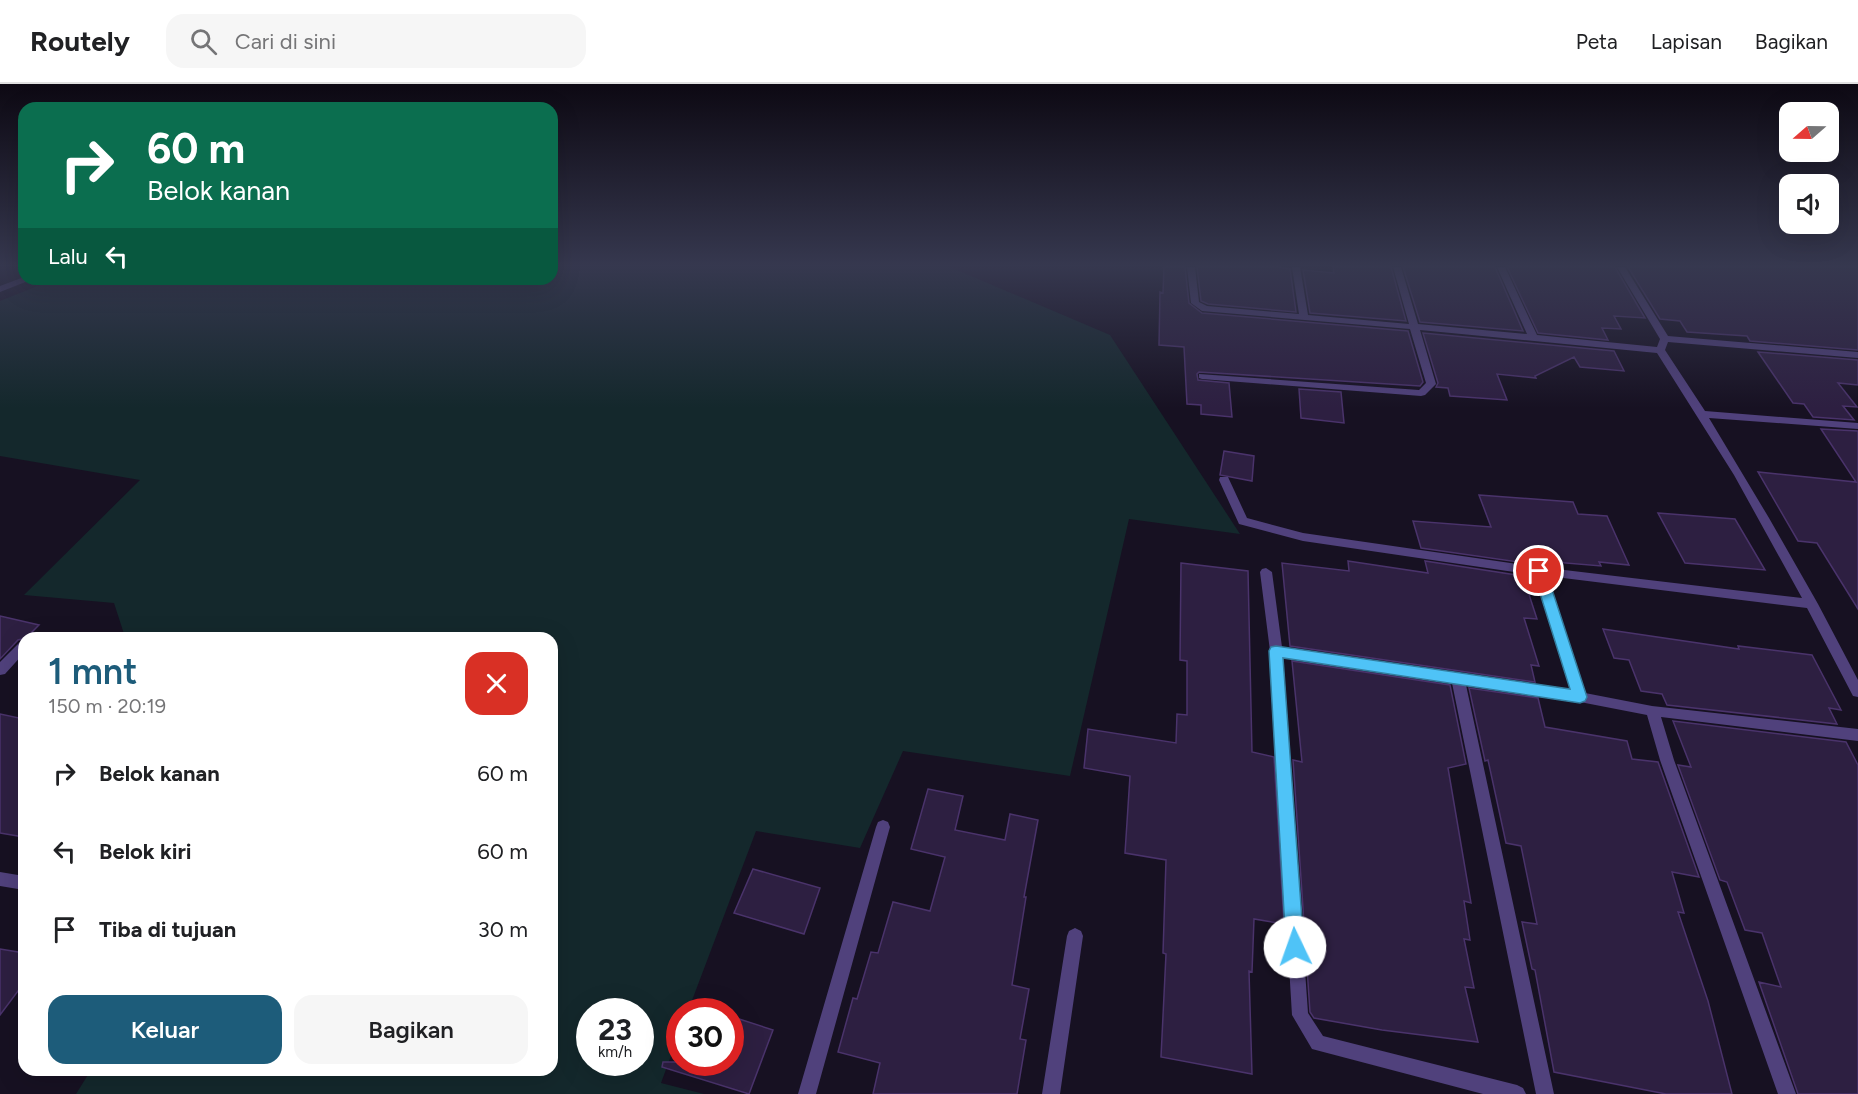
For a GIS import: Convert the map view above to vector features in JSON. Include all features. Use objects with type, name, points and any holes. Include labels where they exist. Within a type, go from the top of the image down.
[{"type":"street","points":[[1261,314],[1533,337],[1858,355]]},
{"type":"street","points":[[1202,376],[1421,393],[1431,384],[1410,314]]},
{"type":"street","points":[[1523,314],[1533,337]]},
{"type":"street","points":[[1646,314],[1812,604],[1858,692]]},
{"type":"street","points":[[1703,414],[1858,426]]},
{"type":"street","points":[[1224,480],[1243,521],[1303,537],[1539,571],[1812,604]]},
{"type":"street","points":[[1539,571],[1580,697]]},
{"type":"street","points":[[1266,572],[1276,651],[1300,1015],[1318,1043],[1517,1094]]},
{"type":"street","points":[[0,670],[18,651]]},
{"type":"street","points":[[1276,651],[1580,697],[1653,711],[1858,735]]},
{"type":"street","points":[[1458,680],[1545,1094]]},
{"type":"street","points":[[1653,711],[1667,760],[1787,1094]]},
{"type":"street","points":[[807,1094],[883,826]]},
{"type":"street","points":[[0,879],[18,882]]},
{"type":"street","points":[[1051,1094],[1075,936]]},
{"type":"green space","points":[[0,314],[1061,314],[1110,335],[1240,534],[1129,519],[1070,776],[903,751],[860,848],[756,831],[693,998],[666,998],[666,1069],[661,1083],[704,1094],[76,1094],[87,1076],[558,1076],[558,632],[123,632],[114,603],[24,595],[140,480],[0,456]]},
{"type":"building","points":[[1160,314],[1215,314],[1408,331],[1423,382],[1420,386],[1199,372],[1198,380],[1229,383],[1232,417],[1201,414],[1201,405],[1187,404],[1184,347],[1159,345]]},
{"type":"building","points":[[1324,314],[1404,314],[1406,321]]},
{"type":"building","points":[[1418,314],[1516,314],[1523,331],[1420,322]]},
{"type":"building","points":[[1529,314],[1643,314],[1645,318],[1614,316],[1621,329],[1602,328],[1608,340],[1538,333]]},
{"type":"building","points":[[1657,314],[1858,314],[1858,350],[1750,341],[1747,336],[1687,332],[1680,321],[1660,319]]},
{"type":"building","points":[[1423,333],[1614,351],[1624,371],[1580,367],[1574,357],[1535,376],[1536,378],[1497,374],[1507,400],[1450,396],[1448,388],[1436,387],[1438,383]]},
{"type":"building","points":[[1758,352],[1858,360],[1858,385],[1838,383],[1857,407],[1843,406],[1854,420],[1813,417],[1804,404],[1793,403]]},
{"type":"building","points":[[1299,389],[1341,392],[1344,423],[1301,418]]},
{"type":"building","points":[[1821,429],[1858,431],[1858,609],[1817,543],[1798,541],[1758,472],[1856,482]]},
{"type":"building","points":[[1224,451],[1254,456],[1252,481],[1220,475]]},
{"type":"building","points":[[1479,495],[1573,502],[1578,514],[1607,516],[1629,565],[1599,562],[1601,566],[1518,559],[1518,562],[1421,548],[1413,521],[1491,527]]},
{"type":"building","points":[[1658,513],[1735,519],[1765,570],[1685,563]]},
{"type":"building","points":[[1348,561],[1428,573],[1425,561],[1523,576],[1537,619],[1524,618],[1539,666],[1531,665],[1535,682],[1290,646],[1282,563],[1349,571]]},
{"type":"building","points":[[1181,563],[1248,571],[1252,752],[1274,757],[1284,924],[1254,919],[1252,972],[1249,971],[1252,1074],[1161,1057],[1166,954],[1163,953],[1166,860],[1125,853],[1130,776],[1084,768],[1088,729],[1176,743],[1177,714],[1187,715],[1187,661],[1180,660]]},
{"type":"building","points":[[0,616],[39,625],[32,632],[18,632],[18,640],[0,659]]},
{"type":"building","points":[[1603,629],[1739,649],[1738,646],[1812,655],[1841,710],[1829,708],[1837,724],[1667,705],[1662,694],[1641,691],[1629,660],[1614,658]]},
{"type":"building","points":[[1292,661],[1450,685],[1466,764],[1448,768],[1471,903],[1464,901],[1470,940],[1464,939],[1474,988],[1465,987],[1478,1042],[1382,1030],[1314,1018],[1310,1012],[1293,760],[1302,762]]},
{"type":"building","points":[[1469,688],[1538,698],[1545,727],[1627,741],[1632,759],[1658,762],[1699,877],[1672,872],[1684,913],[1678,912],[1708,1001],[1732,1094],[1666,1094],[1554,1072],[1535,970],[1532,969],[1522,922],[1537,924],[1521,846],[1506,843]]},
{"type":"building","points":[[0,714],[18,718],[18,836],[0,833]]},
{"type":"building","points":[[1673,721],[1846,742],[1858,765],[1858,1094],[1798,1094],[1759,982],[1781,987],[1762,933],[1745,930],[1727,882],[1720,880],[1678,765],[1691,767]]},
{"type":"building","points":[[928,789],[963,796],[955,830],[1005,840],[1010,814],[1038,820],[1024,897],[1026,897],[1012,985],[1029,989],[1020,1039],[1026,1040],[1017,1094],[873,1094],[880,1063],[838,1052],[853,998],[857,999],[871,952],[878,953],[893,902],[930,911],[945,857],[911,849]]},
{"type":"building","points":[[753,869],[820,888],[804,934],[734,913]]},
{"type":"building","points":[[0,949],[18,952],[18,991],[0,1015]]},
{"type":"building","points":[[744,1021],[773,1030],[749,1094],[691,1076],[744,1076]]},
{"type":"route","points":[[1295,947],[1276,651],[1580,697],[1539,571]]}]
